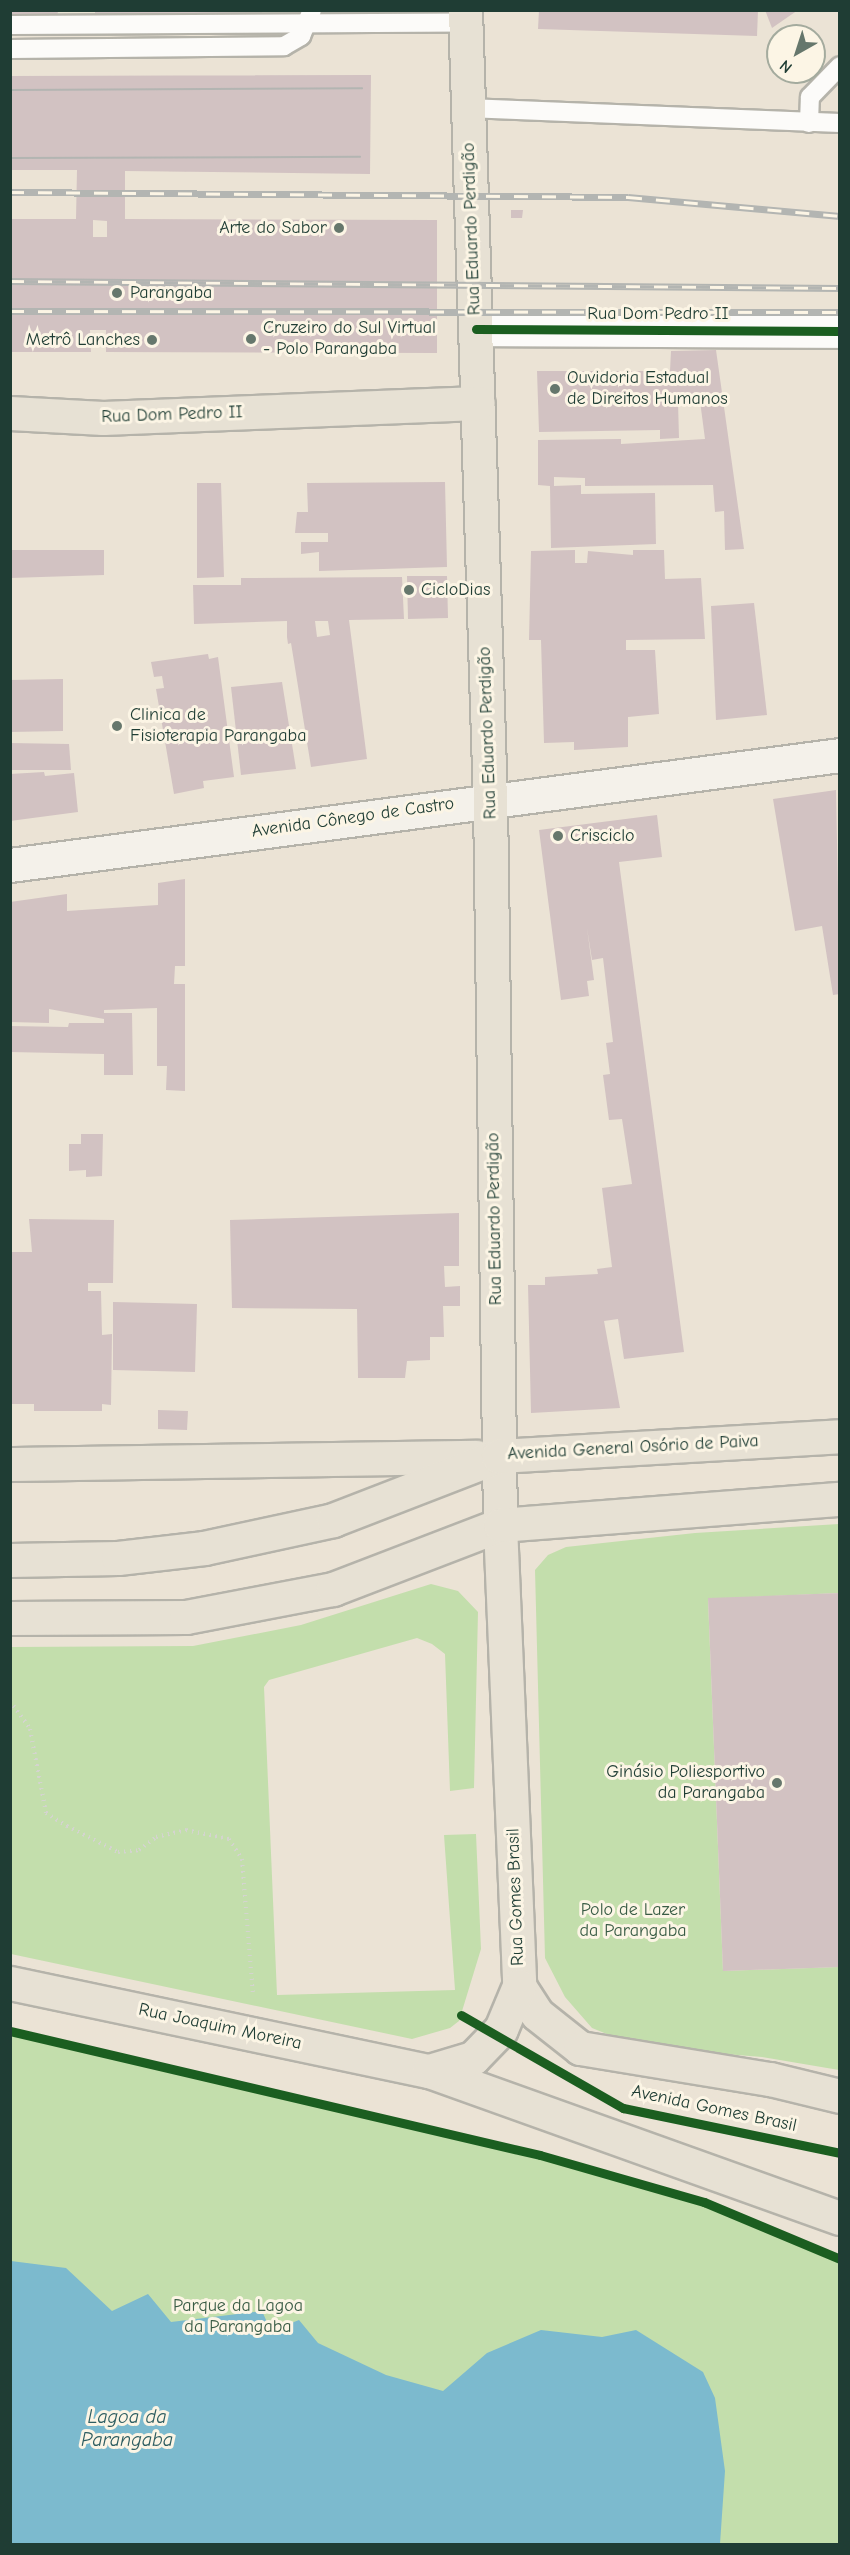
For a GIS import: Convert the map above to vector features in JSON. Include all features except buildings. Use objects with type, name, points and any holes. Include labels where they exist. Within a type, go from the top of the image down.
[{"type":"main road","name":"Rua Eduardo Perdigão","points":[[465,17],[490,799],[498,1456]]},
{"type":"main road","name":"Rua Dom Pedro II","points":[[10,413],[103,418],[478,404]]},
{"type":"main road","name":"Avenida Cônego de Castro","points":[[10,865],[490,799],[840,755]]},
{"type":"main road","name":"Avenida General Osório de Paiva","points":[[10,1560],[118,1558],[204,1548],[333,1520],[498,1456],[840,1436]]},
{"type":"main road","points":[[10,1464],[498,1456]]},
{"type":"main road","name":"Rua Gomes Brasil","points":[[498,1456],[519,1986],[537,2014],[580,2048],[770,2079],[840,2096]]},
{"type":"main road","points":[[10,1618],[186,1617],[277,1603],[333,1589],[500,1525],[840,1499]]},
{"type":"main road","name":"Rua Joaquim Moreira","points":[[10,1983],[429,2071]]},
{"type":"main road","points":[[429,2071],[473,2058],[501,2029],[519,1986]]},
{"type":"main road","points":[[429,2071],[840,2218]]},
{"type":"street","name":"Rua Dom Pedro II","points":[[476,329],[840,331]]},
{"type":"lane","points":[[10,49],[284,46],[301,36],[309,17]]},
{"type":"lane","points":[[10,25],[309,17],[465,17]]},
{"type":"lane","points":[[809,123],[810,97],[840,66]]},
{"type":"lane","points":[[467,108],[840,123]]},
{"type":"path","points":[[10,1701],[30,1729],[46,1813],[67,1827],[118,1852],[139,1850],[156,1837],[186,1830],[229,1839],[242,1859],[256,2035]]},
{"type":"green space","name":"Polo de Lazer da Parangaba","points":[[839,1524],[839,1593],[708,1599],[723,1971],[839,1967],[839,2070],[762,2057],[639,2047],[592,2028],[565,1997],[545,1958],[535,1570],[548,1555],[566,1547],[695,1533]]},
{"type":"green space","points":[[431,1584],[458,1591],[478,1612],[474,1788],[450,1791],[445,1654],[432,1644],[417,1638],[269,1680],[264,1687],[277,1995],[455,1990],[444,1835],[476,1834],[481,1949],[459,2021],[450,2028],[412,2039],[11,1954],[11,1647],[193,1646],[301,1625]]},
{"type":"green space","name":"Parque da Lagoa da Parangaba","points":[[11,2031],[540,2155],[704,2202],[839,2259],[839,2544],[11,2544]]},
{"type":"water","name":"Lagoa da Parangaba","points":[[11,2261],[66,2268],[112,2311],[148,2294],[171,2322],[262,2311],[271,2331],[299,2320],[318,2343],[386,2375],[443,2391],[487,2353],[541,2330],[602,2337],[636,2330],[703,2372],[715,2398],[725,2471],[720,2544],[11,2544]]},
{"type":"tram line","points":[[10,90],[362,88]]},
{"type":"tram line","points":[[10,158],[360,157]]},
{"type":"railway","points":[[10,192],[628,197],[840,216]]},
{"type":"railway","points":[[10,281],[840,288]]},
{"type":"railway","points":[[10,311],[840,312]]},
{"type":"cycle path","points":[[476,329],[840,331]]},
{"type":"cycle path","name":"Avenida Gomes Brasil","points":[[461,2015],[623,2108],[840,2153]]},
{"type":"cycle path","points":[[10,2031],[540,2155],[704,2202],[840,2259]]},
{"type":"place","name":"Arte do Sabor","points":[[339,228]]},
{"type":"place","name":"Parangaba","points":[[117,293]]},
{"type":"place","name":"Cruzeiro do Sul Virtual - Polo Parangaba","points":[[251,339]]},
{"type":"place","name":"Metrô Lanches","points":[[152,340]]},
{"type":"place","name":"Ouvidoria Estadual de Direitos Humanos","points":[[555,389]]},
{"type":"place","name":"CicloDias","points":[[409,590]]},
{"type":"place","name":"Clinica de Fisioterapia Parangaba","points":[[117,726]]},
{"type":"place","name":"Crisciclo","points":[[558,836]]},
{"type":"place","name":"Ginásio Poliesportivo da Parangaba","points":[[777,1783]]}]
